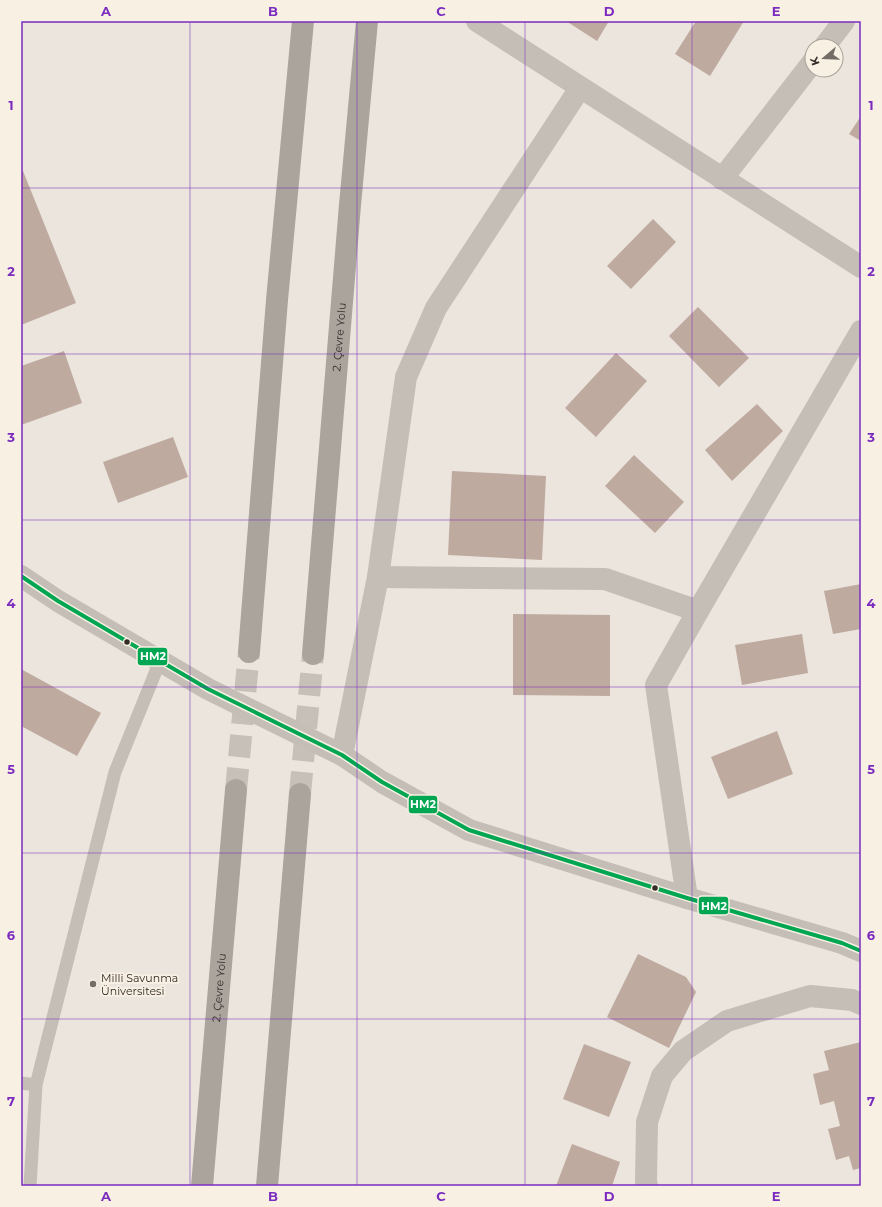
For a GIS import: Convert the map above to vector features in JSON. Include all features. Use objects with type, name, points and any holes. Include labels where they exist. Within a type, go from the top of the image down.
[{"type":"highway","points":[[249,652],[277,300],[303,21]]},
{"type":"highway","name":"2. Çevre Yolu","points":[[313,654],[350,205],[367,21]]},
{"type":"highway","name":"2. Çevre Yolu","points":[[202,1186],[236,790]]},
{"type":"highway","points":[[267,1186],[300,794]]},
{"type":"street","points":[[477,21],[861,267]]},
{"type":"street","points":[[831,38],[844,21]]},
{"type":"street","points":[[722,179],[804,72]]},
{"type":"street","points":[[342,755],[378,577],[406,377],[436,308],[580,88]]},
{"type":"street","points":[[687,898],[656,685],[861,331]]},
{"type":"street","points":[[21,576],[58,601],[208,689],[342,755],[382,782],[469,830],[687,898],[842,943],[861,951]]},
{"type":"street","points":[[378,577],[605,579],[698,611]]},
{"type":"street","points":[[647,1186],[646,1122],[662,1076],[683,1051],[727,1021],[810,996],[852,1000],[861,1004]]},
{"type":"lane","points":[[30,1186],[36,1085],[115,772],[160,661]]},
{"type":"lane","points":[[21,1084],[36,1085]]},
{"type":"building","points":[[566,21],[609,21],[597,41]]},
{"type":"building","points":[[696,21],[744,21],[710,76],[675,54]]},
{"type":"building","points":[[861,116],[861,141],[849,134]]},
{"type":"building","points":[[21,166],[76,303],[21,325]]},
{"type":"building","points":[[653,219],[676,242],[631,289],[607,266]]},
{"type":"building","points":[[698,307],[749,358],[719,387],[669,336]]},
{"type":"building","points":[[64,351],[82,403],[21,425],[21,366]]},
{"type":"building","points":[[616,353],[647,381],[596,437],[565,408]]},
{"type":"building","points":[[757,404],[783,431],[732,481],[705,450]]},
{"type":"building","points":[[173,437],[188,477],[118,503],[103,462]]},
{"type":"building","points":[[634,455],[684,502],[655,533],[605,486]]},
{"type":"building","points":[[452,471],[546,476],[542,560],[448,555]]},
{"type":"building","points":[[861,584],[861,629],[833,634],[824,591]]},
{"type":"building","points":[[513,614],[610,615],[610,696],[513,695]]},
{"type":"building","points":[[802,634],[808,673],[742,685],[735,645]]},
{"type":"building","points":[[21,669],[101,713],[77,756],[21,726]]},
{"type":"building","points":[[777,731],[793,774],[728,799],[711,757]]},
{"type":"building","points":[[638,954],[686,977],[696,992],[669,1048],[607,1017]]},
{"type":"building","points":[[861,1042],[861,1168],[853,1170],[849,1156],[836,1160],[828,1129],[840,1126],[834,1101],[820,1105],[813,1074],[829,1070],[824,1051]]},
{"type":"building","points":[[584,1044],[631,1062],[609,1117],[563,1099]]},
{"type":"building","points":[[572,1144],[620,1162],[612,1186],[556,1186]]},
{"type":"tunnel","points":[[236,790],[249,652]]},
{"type":"tunnel","points":[[300,794],[313,654]]},
{"type":"transit line","name":"HM2","points":[[21,576],[58,601],[208,689],[342,755],[382,782],[469,830],[687,898],[842,943],[861,951]]},
{"type":"place","name":"Milli Savunma Üniversitesi","points":[[93,984]]}]
